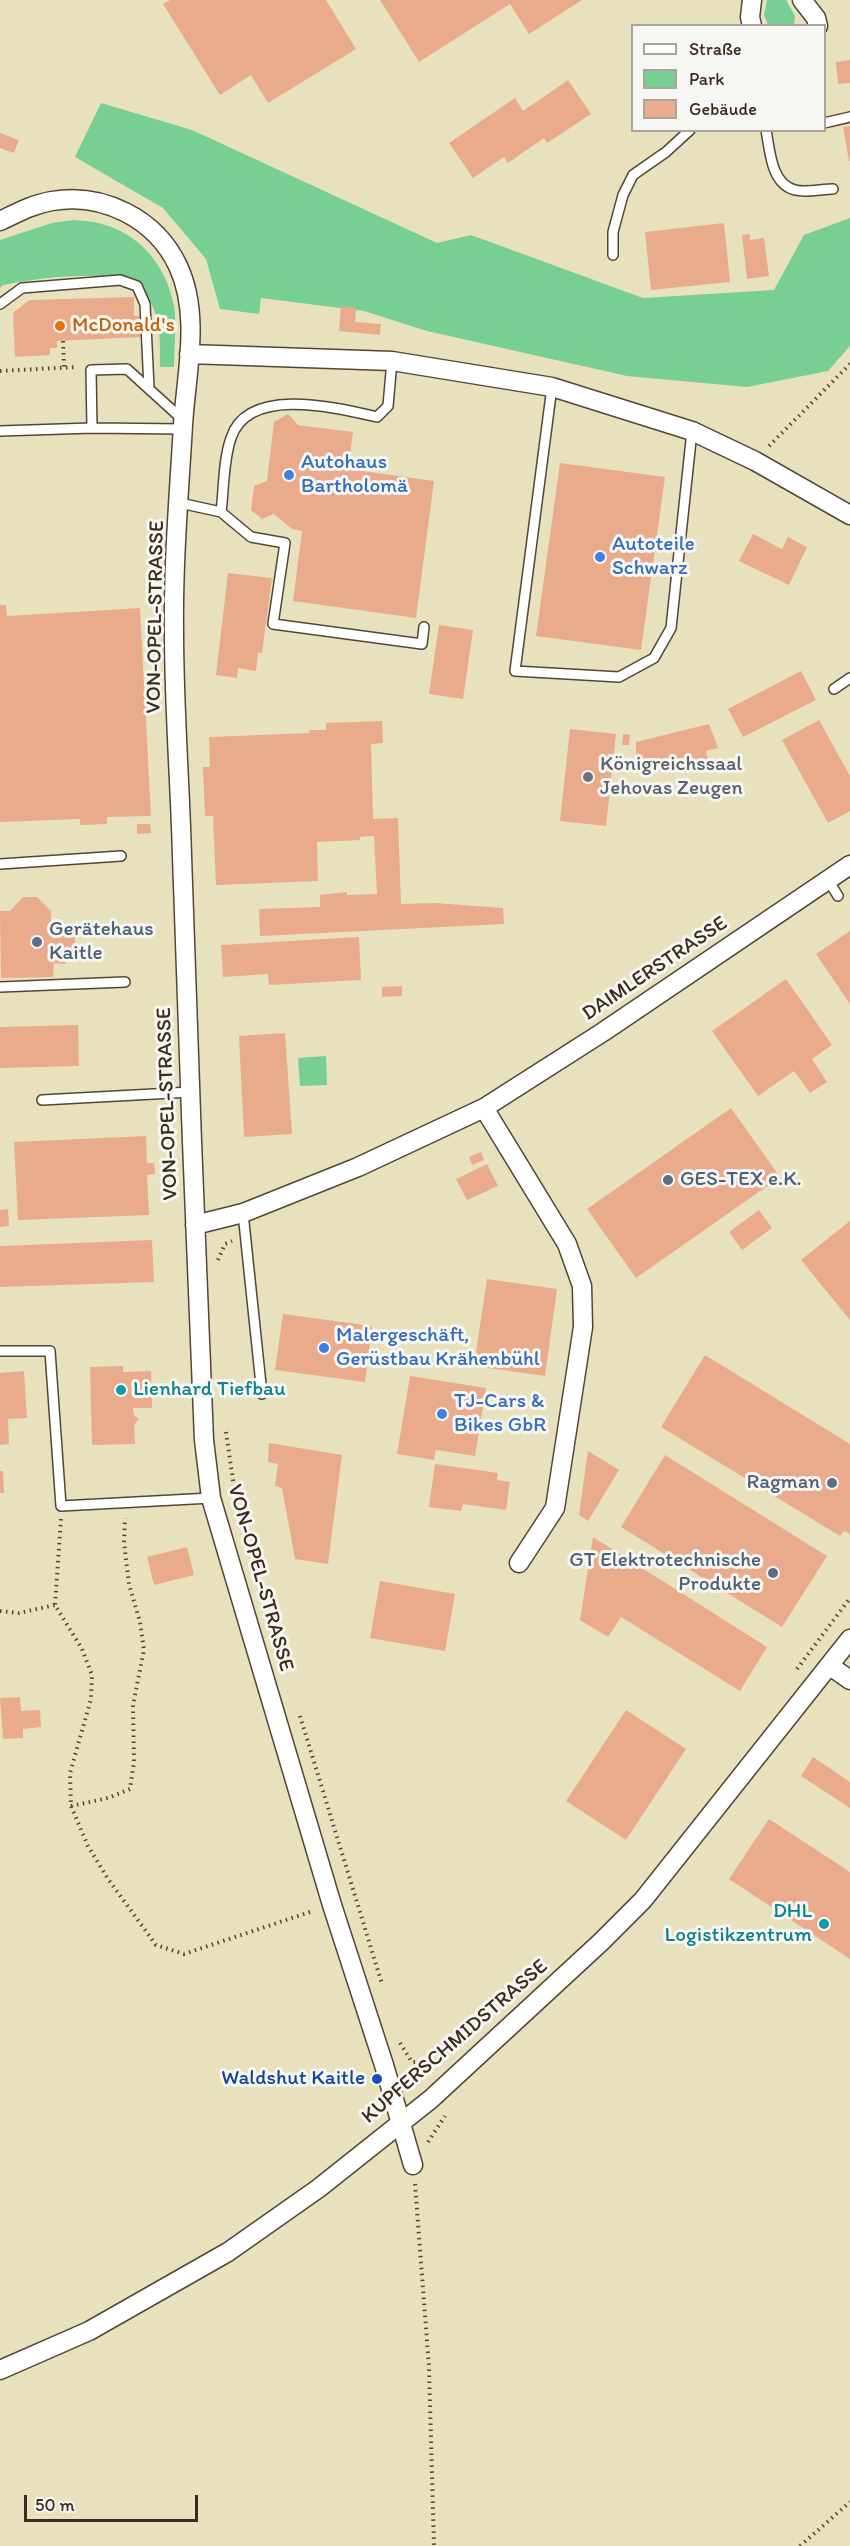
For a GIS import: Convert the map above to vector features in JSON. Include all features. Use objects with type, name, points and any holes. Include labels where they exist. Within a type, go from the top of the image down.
[{"type":"street","points":[[752,0],[752,24]]},
{"type":"street","points":[[802,0],[816,18],[818,24]]},
{"type":"street","name":"VON-OPEL-STRASSE","points":[[0,221],[34,205],[68,199],[102,203],[133,216],[160,239],[179,267],[189,302],[189,354],[183,425],[174,633],[204,1440],[211,1498],[332,1905],[384,2065],[413,2165]]},
{"type":"street","points":[[189,354],[392,361],[552,387],[692,431],[755,460],[850,514]]},
{"type":"street","name":"DAIMLERSTRASSE","points":[[195,1225],[243,1213],[358,1167],[484,1107],[603,1032],[850,865]]},
{"type":"street","points":[[484,1107],[567,1244],[582,1286],[584,1327],[555,1508],[519,1563]]},
{"type":"street","name":"KUPFERSCHMIDSTRASSE","points":[[0,2370],[89,2331],[228,2252],[320,2188],[431,2098],[601,1942],[643,1900],[850,1640]]},
{"type":"street","points":[[830,1666],[850,1680]]},
{"type":"lane","points":[[826,123],[850,117]]},
{"type":"lane","points":[[613,255],[614,232],[623,195],[633,175],[666,152],[688,132]]},
{"type":"lane","points":[[766,132],[771,161],[780,180],[795,190],[833,189]]},
{"type":"lane","points":[[0,304],[22,288],[120,280],[137,286],[145,304],[149,388]]},
{"type":"lane","points":[[221,512],[230,439],[236,426],[255,409],[282,404],[335,408],[377,417],[388,406],[392,361]]},
{"type":"lane","points":[[92,428],[91,370],[127,369],[149,388],[183,425]]},
{"type":"lane","points":[[552,387],[515,671],[619,677],[654,658],[671,628],[692,431]]},
{"type":"lane","points":[[0,431],[183,425]]},
{"type":"lane","points":[[180,503],[221,512],[251,537],[285,543],[273,624],[422,644],[424,627]]},
{"type":"lane","points":[[834,689],[850,678]]},
{"type":"lane","points":[[0,864],[121,856]]},
{"type":"lane","points":[[828,880],[838,896]]},
{"type":"lane","points":[[0,987],[125,982]]},
{"type":"lane","points":[[42,1100],[191,1092]]},
{"type":"lane","points":[[243,1213],[262,1394]]},
{"type":"lane","points":[[0,1351],[50,1351],[61,1506],[211,1498]]},
{"type":"path","points":[[63,341],[64,368]]},
{"type":"path","points":[[755,460],[850,363]]},
{"type":"path","points":[[0,371],[77,367],[91,370]]},
{"type":"path","points":[[215,1267],[225,1244]]},
{"type":"path","points":[[225,1428],[238,1514]]},
{"type":"path","points":[[71,1806],[108,1798],[130,1789],[134,1762],[133,1705],[144,1650],[140,1622],[129,1584],[124,1543],[126,1503]]},
{"type":"path","points":[[61,1506],[55,1605],[82,1649],[92,1675],[91,1699],[70,1773],[71,1806],[88,1846],[108,1879],[156,1945],[184,1954],[332,1905]]},
{"type":"path","points":[[795,1672],[850,1598]]},
{"type":"path","points":[[0,1611],[19,1613],[55,1605]]},
{"type":"path","points":[[298,1710],[385,1995]]},
{"type":"path","points":[[399,2041],[412,2062],[436,2062],[479,2024]]},
{"type":"path","points":[[413,2165],[429,2367],[434,2546]]},
{"type":"path","points":[[800,2546],[850,2502]]},
{"type":"green space","points":[[767,0],[786,0],[795,16],[794,24],[768,24],[764,15]]},
{"type":"green space","points":[[101,103],[192,130],[437,243],[471,235],[643,298],[774,290],[804,235],[850,218],[850,346],[828,371],[747,387],[627,376],[427,331],[364,311],[261,298],[259,314],[220,309],[206,259],[163,208],[75,157]]},
{"type":"green space","points":[[73,220],[97,223],[119,230],[142,246],[159,267],[171,292],[174,306],[174,367],[160,367],[160,342],[155,311],[136,280],[103,276],[53,277],[3,285],[0,288],[0,240],[52,223]]},
{"type":"green space","points":[[326,1056],[327,1085],[300,1086],[298,1058]]},
{"type":"building","points":[[170,0],[326,0],[356,49],[268,103],[251,75],[220,95],[163,4]]},
{"type":"building","points":[[380,0],[582,0],[529,34],[510,4],[419,62]]},
{"type":"building","points":[[850,60],[850,83],[838,84],[836,62]]},
{"type":"building","points":[[568,80],[591,114],[547,143],[544,138],[508,163],[504,157],[473,178],[449,143],[515,98],[523,111]]},
{"type":"building","points":[[850,126],[850,161],[849,161],[843,127]]},
{"type":"building","points":[[0,133],[19,140],[14,153],[0,148]]},
{"type":"building","points":[[724,223],[730,282],[651,290],[645,232]]},
{"type":"building","points":[[750,234],[750,240],[764,238],[769,276],[747,279],[742,235]]},
{"type":"building","name":"McDonald's","points":[[134,297],[134,316],[139,316],[140,337],[57,341],[57,348],[50,348],[50,355],[15,357],[13,313],[29,300]]},
{"type":"building","points":[[341,306],[356,308],[355,322],[381,324],[380,335],[339,331]]},
{"type":"building","points":[[288,414],[298,425],[353,432],[348,469],[434,481],[416,618],[293,601],[302,531],[292,529],[274,514],[262,519],[251,510],[254,486],[267,481],[274,422]]},
{"type":"building","name":"Autoteile Schwarz","points":[[560,463],[665,477],[641,650],[536,636]]},
{"type":"building","points":[[753,534],[782,549],[788,537],[807,547],[789,585],[739,561]]},
{"type":"building","points":[[228,573],[272,578],[262,653],[258,653],[256,671],[238,668],[237,678],[216,675]]},
{"type":"building","points":[[0,605],[6,605],[7,616],[140,608],[151,816],[107,817],[107,824],[80,825],[80,819],[0,822]]},
{"type":"building","points":[[439,625],[473,630],[463,699],[429,694]]},
{"type":"building","points":[[801,671],[816,700],[743,737],[728,709]]},
{"type":"building","points":[[819,720],[850,776],[850,811],[828,823],[782,740]]},
{"type":"building","points":[[382,721],[383,743],[371,744],[373,819],[398,818],[401,904],[435,903],[503,908],[504,924],[260,936],[259,909],[320,907],[320,895],[347,892],[347,895],[377,894],[374,836],[360,837],[360,840],[317,842],[318,881],[216,885],[213,816],[205,816],[203,767],[210,767],[209,737],[310,733],[309,730],[326,730],[326,723]]},
{"type":"building","points":[[709,724],[718,748],[706,751],[708,759],[654,772],[652,766],[636,770],[636,742]]},
{"type":"building","name":"Königreichssaal Jehovas Zeugen","points":[[570,729],[616,734],[606,826],[560,821]]},
{"type":"building","points":[[623,734],[630,735],[629,745],[622,745]]},
{"type":"building","points":[[137,824],[150,824],[151,833],[137,834]]},
{"type":"building","name":"Gerätehaus Kaitle","points":[[23,897],[37,897],[51,911],[51,924],[57,929],[62,923],[75,933],[75,951],[65,964],[54,963],[53,977],[1,978],[0,911],[10,911]]},
{"type":"building","points":[[850,931],[850,1004],[816,954]]},
{"type":"building","points":[[359,937],[361,980],[269,985],[268,974],[223,977],[221,945]]},
{"type":"building","points":[[786,979],[832,1045],[812,1059],[827,1082],[810,1093],[794,1071],[758,1096],[712,1031]]},
{"type":"building","points":[[402,986],[402,996],[382,997],[382,987]]},
{"type":"building","points":[[78,1025],[79,1066],[0,1068],[0,1027]]},
{"type":"building","points":[[285,1033],[292,1134],[244,1137],[239,1036]]},
{"type":"building","points":[[731,1108],[780,1177],[636,1278],[587,1209]]},
{"type":"building","points":[[146,1136],[147,1163],[154,1163],[155,1174],[147,1175],[149,1215],[18,1220],[14,1142]]},
{"type":"building","points":[[481,1152],[484,1160],[472,1165],[469,1157]]},
{"type":"building","points":[[487,1164],[498,1186],[467,1200],[456,1179]]},
{"type":"building","points":[[8,1209],[9,1226],[0,1227],[0,1210]]},
{"type":"building","points":[[759,1210],[772,1228],[742,1250],[729,1232]]},
{"type":"building","points":[[850,1221],[850,1320],[801,1260]]},
{"type":"building","points":[[152,1240],[154,1282],[0,1287],[0,1246]]},
{"type":"building","points":[[487,1279],[557,1289],[545,1376],[474,1366]]},
{"type":"building","name":"Malergeschäft, Gerüstbau Krähenbühl","points":[[283,1314],[372,1326],[365,1382],[275,1370]]},
{"type":"building","points":[[705,1355],[850,1444],[850,1534],[844,1531],[840,1536],[661,1427]]},
{"type":"building","name":"Lienhard Tiefbau","points":[[123,1366],[123,1372],[151,1371],[152,1408],[133,1408],[134,1415],[139,1419],[134,1425],[135,1444],[92,1445],[90,1367]]},
{"type":"building","points":[[24,1371],[27,1418],[8,1419],[9,1444],[0,1445],[0,1373]]},
{"type":"building","name":"TJ-Cars & Bikes GbR","points":[[410,1376],[486,1388],[475,1456],[436,1450],[434,1460],[397,1454]]},
{"type":"building","points":[[269,1443],[342,1455],[328,1564],[295,1559],[282,1488],[275,1486],[278,1464],[268,1462]]},
{"type":"building","points":[[588,1451],[619,1470],[588,1521],[579,1515]]},
{"type":"building","points":[[665,1455],[827,1556],[782,1627],[621,1527]]},
{"type":"building","points":[[435,1464],[498,1473],[497,1480],[510,1482],[506,1510],[463,1504],[461,1511],[429,1507]]},
{"type":"building","points":[[0,1471],[3,1471],[4,1493],[0,1493]]},
{"type":"building","points":[[593,1537],[767,1647],[740,1691],[621,1617],[608,1637],[580,1620]]},
{"type":"building","points":[[187,1547],[194,1575],[154,1585],[147,1557]]},
{"type":"building","points":[[380,1581],[455,1594],[445,1651],[370,1638]]},
{"type":"building","points":[[20,1697],[21,1711],[40,1710],[41,1727],[23,1729],[23,1738],[3,1739],[0,1698]]},
{"type":"building","points":[[626,1710],[686,1749],[626,1840],[566,1801]]},
{"type":"building","points":[[813,1757],[850,1782],[850,1808],[801,1776]]},
{"type":"building","name":"DHL Logistikzentrum","points":[[769,1819],[850,1872],[850,1959],[729,1879]]},
{"type":"place","name":"McDonald's","points":[[60,326]]},
{"type":"place","name":"Autohaus Bartholomä","points":[[289,475]]},
{"type":"place","name":"Autoteile Schwarz","points":[[600,557]]},
{"type":"place","name":"Königreichssaal Jehovas Zeugen","points":[[588,777]]},
{"type":"place","name":"Gerätehaus Kaitle","points":[[37,942]]},
{"type":"place","name":"GES-TEX e.K.","points":[[668,1180]]},
{"type":"place","name":"Malergeschäft, Gerüstbau Krähenbühl","points":[[324,1348]]},
{"type":"place","name":"Lienhard Tiefbau","points":[[121,1390]]},
{"type":"place","name":"TJ-Cars & Bikes GbR","points":[[442,1414]]},
{"type":"place","name":"Ragman","points":[[832,1483]]},
{"type":"place","name":"GT Elektrotechnische Produkte","points":[[773,1573]]},
{"type":"place","name":"DHL Logistikzentrum","points":[[824,1924]]},
{"type":"place","name":"Waldshut Kaitle","points":[[377,2079]]}]
